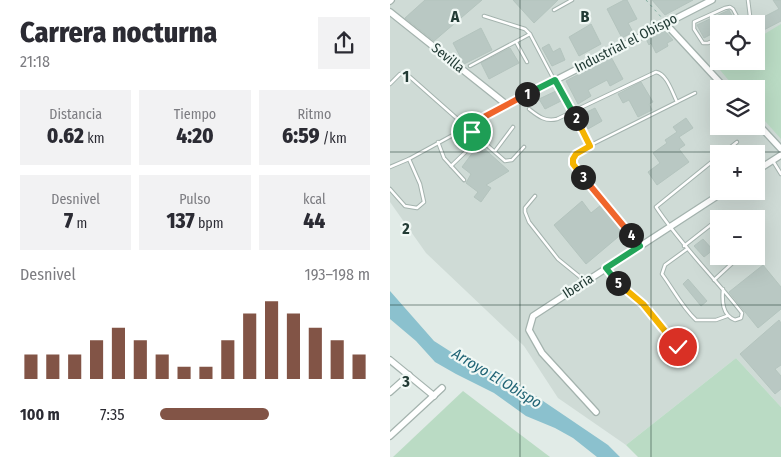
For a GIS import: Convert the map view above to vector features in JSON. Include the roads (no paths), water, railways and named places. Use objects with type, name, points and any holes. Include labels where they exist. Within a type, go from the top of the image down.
[{"type":"street","name":"Industrial el Obispo","points":[[506,105],[712,0]]},
{"type":"street","name":"Sevilla","points":[[390,12],[506,105]]},
{"type":"street","points":[[666,23],[718,80]]},
{"type":"street","points":[[765,132],[781,150]]},
{"type":"street","points":[[765,165],[781,155]]},
{"type":"street","name":"Iberia","points":[[596,412],[542,353],[529,330],[533,316],[711,200]]},
{"type":"street","points":[[390,360],[434,396]]},
{"type":"street","points":[[390,392],[409,375]]},
{"type":"street","points":[[390,436],[442,388]]},
{"type":"lane","points":[[554,10],[572,0]]},
{"type":"lane","points":[[748,0],[750,15]]},
{"type":"lane","points":[[710,42],[703,43],[694,30],[694,22],[730,7],[737,15]]},
{"type":"lane","points":[[484,16],[525,29],[530,34],[590,146]]},
{"type":"lane","points":[[470,66],[530,34]]},
{"type":"lane","points":[[516,42],[527,62]]},
{"type":"lane","points":[[529,109],[541,118],[550,121],[573,113],[656,72],[662,74],[677,102]]},
{"type":"lane","points":[[390,84],[398,75],[405,74],[507,161],[524,147]]},
{"type":"lane","points":[[640,246],[573,164],[574,156],[695,93]]},
{"type":"lane","name":"Industrial el Obispo","points":[[390,167],[409,159],[506,105]]},
{"type":"lane","points":[[495,151],[513,127]]},
{"type":"lane","points":[[451,166],[479,139]]},
{"type":"lane","points":[[438,142],[444,158],[464,180]]},
{"type":"lane","points":[[733,145],[737,142]]},
{"type":"lane","points":[[390,189],[405,206],[417,208],[424,202],[420,184],[409,159]]},
{"type":"lane","points":[[772,161],[781,174]]},
{"type":"lane","points":[[710,163],[656,207],[669,227],[723,289],[743,316],[735,320],[727,316],[724,308],[723,289]]},
{"type":"lane","points":[[535,196],[525,208],[529,222],[558,259],[585,282]]},
{"type":"lane","points":[[710,226],[666,265],[662,274],[685,310],[696,320],[716,320],[727,316]]},
{"type":"lane","points":[[714,280],[730,265]]},
{"type":"lane","points":[[606,268],[622,288],[643,304],[678,347],[680,356],[675,366]]},
{"type":"water","name":"Arroyo El Obispo","points":[[390,291],[434,341],[459,357],[515,382],[608,445],[620,457],[597,457],[573,438],[526,416],[494,393],[435,362],[416,341],[390,319]]}]
